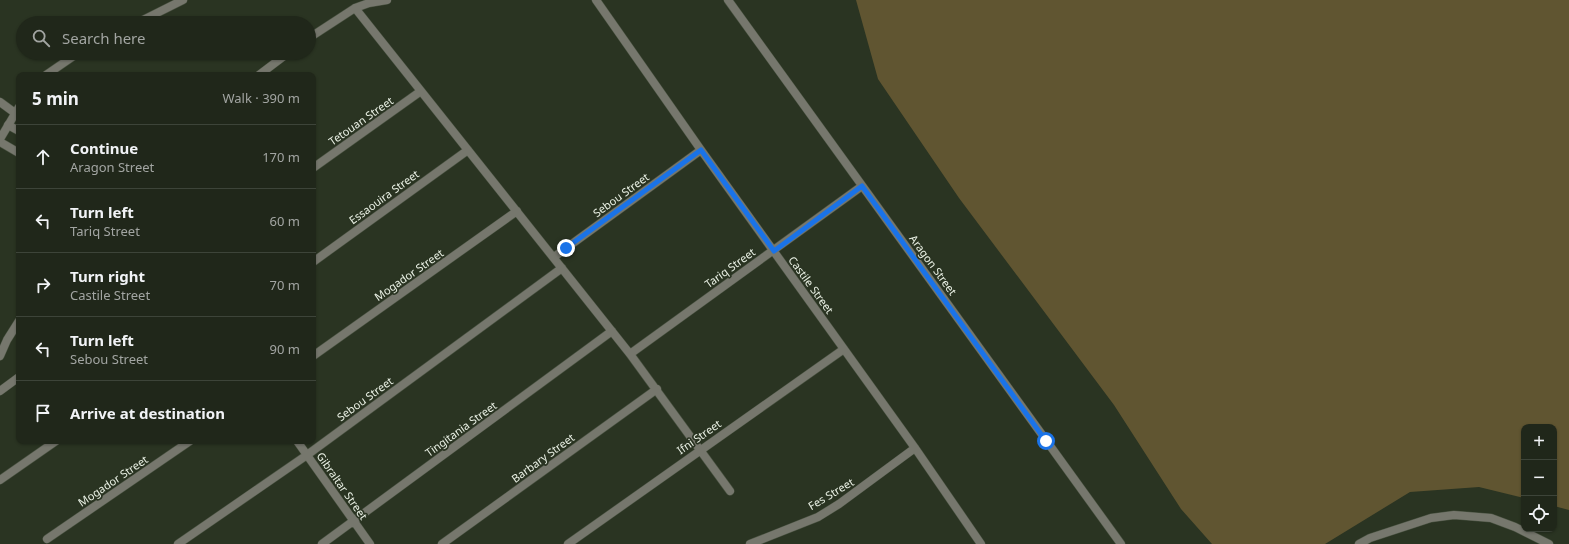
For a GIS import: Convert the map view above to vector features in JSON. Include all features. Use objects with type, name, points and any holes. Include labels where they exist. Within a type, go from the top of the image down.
[{"type":"street","points":[[151,16],[184,0]]},
{"type":"street","points":[[316,33],[355,8],[387,0]]},
{"type":"street","name":"Castile Street","points":[[596,0],[701,150],[914,448],[978,543]]},
{"type":"street","name":"Aragon Street","points":[[728,0],[1120,543]]},
{"type":"street","points":[[355,8],[630,354],[730,491]]},
{"type":"street","points":[[50,72],[68,60]]},
{"type":"street","points":[[263,72],[279,60]]},
{"type":"street","name":"Tetouan Street","points":[[316,166],[421,91]]},
{"type":"street","points":[[0,102],[16,110]]},
{"type":"street","points":[[0,139],[16,112]]},
{"type":"street","points":[[8,125],[16,129]]},
{"type":"street","points":[[0,142],[16,151]]},
{"type":"street","name":"Essaouira Street","points":[[316,260],[468,150]]},
{"type":"street","name":"Sebou Street","points":[[554,258],[701,150]]},
{"type":"street","name":"Tariq Street","points":[[630,354],[862,186]]},
{"type":"street","name":"Mogador Street","points":[[316,354],[517,212]]},
{"type":"street","name":"Sebou Street","points":[[178,544],[307,455],[562,268]]},
{"type":"street","points":[[0,356],[7,340],[16,326]]},
{"type":"street","name":"Tingitania Street","points":[[322,544],[612,331]]},
{"type":"street","name":"Ifni Street","points":[[568,544],[700,449],[844,349]]},
{"type":"street","points":[[0,391],[16,379]]},
{"type":"street","name":"Barbary Street","points":[[442,544],[657,389]]},
{"type":"street","points":[[0,480],[52,444]]},
{"type":"street","name":"Mogador Street","points":[[47,539],[186,444]]},
{"type":"street","name":"Gibraltar Street","points":[[299,444],[370,544]]},
{"type":"street","name":"Fes Street","points":[[750,544],[818,517],[870,483],[914,448]]},
{"type":"street","points":[[1359,544],[1370,538],[1431,518],[1454,515],[1490,518],[1515,527],[1549,544]]},
{"type":"shaded area","points":[[856,0],[1569,0],[1569,510],[1557,507],[1557,424],[1521,424],[1521,497],[1479,487],[1410,492],[1325,544],[1212,544],[1181,509],[1114,405],[959,198],[878,79]]},
{"type":"route","points":[[566,248],[701,150],[774,251],[862,186],[1046,441]]}]
